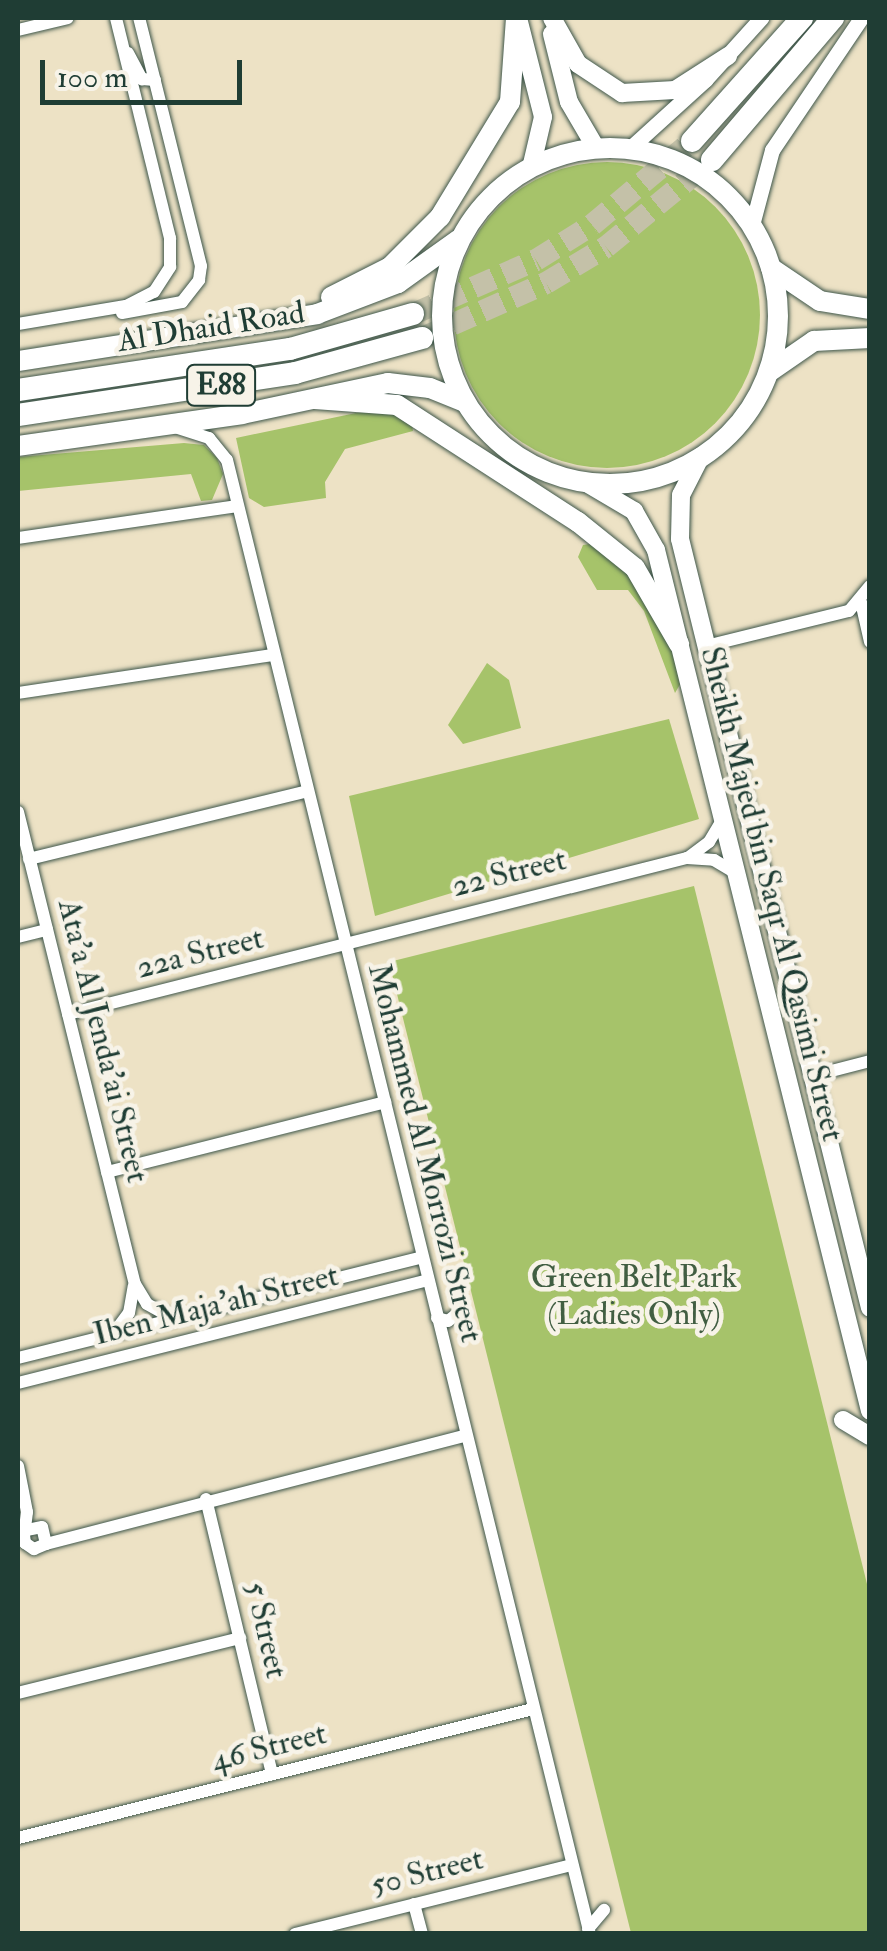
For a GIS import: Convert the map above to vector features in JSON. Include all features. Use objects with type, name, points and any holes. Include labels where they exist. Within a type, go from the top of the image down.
[{"type":"highway","points":[[692,141],[802,18]]},
{"type":"highway","points":[[712,160],[781,86],[833,18]]},
{"type":"highway","name":"Al Dhaid Road","points":[[18,390],[290,349],[412,314]]},
{"type":"highway","name":"Al Dhaid Road","points":[[18,415],[295,374],[422,338]]},
{"type":"main road","points":[[517,18],[543,118],[530,168]]},
{"type":"main road","points":[[254,326],[370,280],[425,236],[504,116],[516,71],[517,18]]},
{"type":"main road","points":[[550,18],[568,102],[596,148]]},
{"type":"main road","points":[[550,18],[578,64],[622,93],[675,90],[728,56]]},
{"type":"main road","points":[[18,361],[254,326],[372,296],[463,235],[492,197],[530,168],[596,148],[630,149],[699,173],[752,225],[771,268],[778,321],[768,374],[736,426],[702,456],[635,482],[584,482],[516,456],[465,402],[451,371],[443,302],[463,235]]},
{"type":"main road","points":[[771,268],[820,302],[870,309]]},
{"type":"main road","points":[[768,374],[814,341],[870,338]]},
{"type":"main road","points":[[18,446],[315,399],[388,383],[430,388],[465,402]]},
{"type":"main road","points":[[315,399],[382,401],[410,411],[578,522],[634,568],[679,644]]},
{"type":"main road","name":"Sheikh Majed bin Saqr Al Qasimi Street","points":[[702,456],[681,495],[678,524],[870,1308]]},
{"type":"main road","name":"Sheikh Majed bin Saqr Al Qasimi Street","points":[[584,482],[623,501],[650,536],[870,1411]]},
{"type":"main road","points":[[769,1014],[786,1012],[812,1076]]},
{"type":"main road","points":[[844,1420],[870,1436]]},
{"type":"street","points":[[18,30],[68,18]]},
{"type":"street","points":[[84,315],[142,300],[170,267],[170,238],[116,18]]},
{"type":"street","points":[[18,324],[168,306],[182,302],[199,280],[198,246],[139,18]]},
{"type":"street","points":[[630,149],[728,56],[761,18]]},
{"type":"street","points":[[752,225],[772,150],[861,18]]},
{"type":"street","points":[[126,52],[142,79],[156,80]]},
{"type":"street","name":"Mohammed Al Morrozi Street","points":[[164,424],[220,447],[589,1931]]},
{"type":"street","points":[[18,538],[236,506]]},
{"type":"street","points":[[706,646],[848,612],[861,602],[870,586]]},
{"type":"street","points":[[861,602],[870,642]]},
{"type":"street","points":[[18,693],[273,654]]},
{"type":"street","points":[[29,859],[307,791]]},
{"type":"street","name":"Ata'a Al Jenda'ai Street","points":[[18,812],[134,1284]]},
{"type":"street","points":[[686,858],[709,842],[723,819]]},
{"type":"street","points":[[686,858],[714,860],[737,874]]},
{"type":"street","name":"22 Street","points":[[345,944],[686,858]]},
{"type":"street","points":[[18,937],[47,930]]},
{"type":"street","name":"22a Street","points":[[68,1014],[345,944]]},
{"type":"street","points":[[812,1076],[870,1061]]},
{"type":"street","points":[[107,1172],[385,1102]]},
{"type":"street","name":"Iben Maja'ah Street","points":[[18,1358],[422,1257]]},
{"type":"street","name":"Iben Maja'ah Street","points":[[18,1383],[428,1280]]},
{"type":"street","points":[[134,1284],[147,1304],[172,1318]]},
{"type":"street","points":[[113,1333],[129,1313],[134,1284]]},
{"type":"street","points":[[437,1318],[448,1321],[457,1314]]},
{"type":"street","points":[[18,1553],[81,1530],[465,1436]]},
{"type":"street","points":[[18,1466],[26,1502],[22,1536]]},
{"type":"street","name":"5 Street","points":[[206,1499],[272,1774]]},
{"type":"street","points":[[26,1502],[44,1528],[40,1546]]},
{"type":"street","points":[[22,1536],[44,1528],[81,1530]]},
{"type":"street","points":[[22,1536],[40,1546]]},
{"type":"street","points":[[18,1694],[240,1638]]},
{"type":"street","name":"46 Street","points":[[18,1838],[533,1709]]},
{"type":"street","name":"50 Street","points":[[295,1934],[572,1865]]},
{"type":"street","points":[[414,1904],[422,1934]]},
{"type":"street","points":[[589,1931],[604,1910]]},
{"type":"green space","points":[[607,162],[637,165],[666,174],[715,207],[748,256],[757,285],[757,345],[748,374],[715,423],[666,456],[637,465],[607,468],[577,465],[548,456],[499,423],[466,374],[457,345],[454,315],[457,285],[466,256],[499,207],[548,174],[577,165]]},
{"type":"green space","points":[[380,408],[411,420],[413,431],[345,449],[325,482],[326,498],[264,507],[249,498],[236,438]]},
{"type":"green space","points":[[184,443],[204,445],[217,458],[223,474],[212,500],[201,501],[191,474],[18,491],[18,457]]},
{"type":"green space","points":[[597,543],[635,580],[669,639],[682,681],[675,693],[644,611],[628,590],[597,590],[578,557],[583,545]]},
{"type":"green space","points":[[487,663],[509,680],[521,728],[463,744],[448,725]]},
{"type":"green space","points":[[669,719],[699,819],[375,916],[349,796]]},
{"type":"green space","name":"Green Belt Park (Ladies Only)","points":[[694,886],[869,1592],[869,1933],[631,1933],[389,962]]},
{"type":"tunnel","points":[[413,314],[536,260],[592,225],[692,141]]},
{"type":"tunnel","points":[[422,338],[546,283],[606,247],[712,160]]}]
